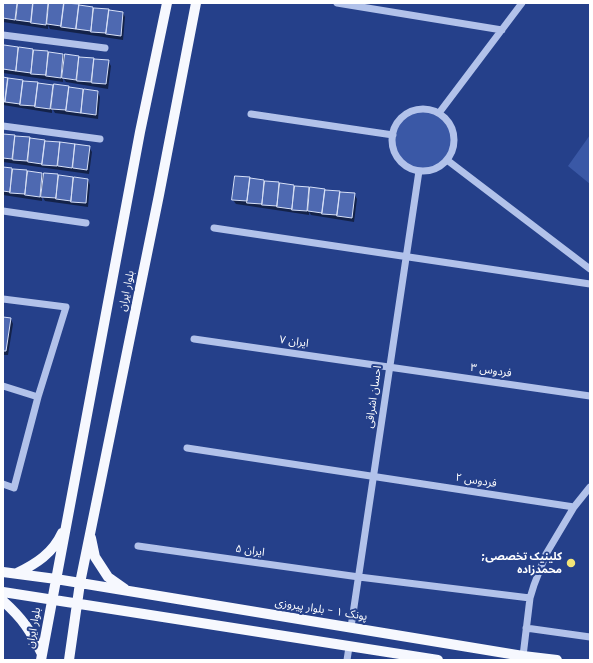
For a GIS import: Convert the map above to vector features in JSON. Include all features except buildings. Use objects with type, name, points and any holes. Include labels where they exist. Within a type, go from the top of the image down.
[{"type":"main road","name":"بلوار ایران","points":[[41,657],[140,132],[167,3]]},
{"type":"main road","name":"بلوار ایران","points":[[77,604],[196,3]]},
{"type":"main road","points":[[17,573],[33,565],[48,554],[59,539],[67,522]]},
{"type":"main road","points":[[90,534],[96,557],[100,564],[108,576],[127,591]]},
{"type":"main road","name":"پونک ۱ - بلوار پیروزی","points":[[3,572],[56,579],[523,656],[557,660]]},
{"type":"main road","points":[[3,592],[438,660]]},
{"type":"main road","points":[[3,601],[19,616],[32,634],[41,657]]},
{"type":"main road","points":[[69,660],[77,604]]},
{"type":"street","points":[[337,3],[502,30]]},
{"type":"street","points":[[439,113],[522,3]]},
{"type":"street","points":[[3,35],[105,48]]},
{"type":"street","points":[[420,109],[439,113],[447,120],[453,130],[455,140],[453,151],[447,160],[439,167],[430,171],[419,171],[410,168],[402,162],[396,154],[393,145],[393,135],[396,126],[402,118],[410,112],[420,109]]},
{"type":"street","points":[[251,114],[393,135]]},
{"type":"street","points":[[3,126],[100,139]]},
{"type":"street","points":[[447,160],[590,269]]},
{"type":"street","name":"احسان اشراقی","points":[[351,627],[419,171]]},
{"type":"street","points":[[3,211],[86,223]]},
{"type":"street","points":[[214,228],[590,284]]},
{"type":"street","points":[[3,299],[66,307],[38,397],[14,488],[3,484]]},
{"type":"street","name":"ایران ۷","points":[[194,339],[390,368]]},
{"type":"street","name":"فردوس ۳","points":[[390,368],[590,396]]},
{"type":"street","points":[[3,386],[38,397]]},
{"type":"street","name":"فردوس ۲","points":[[188,448],[574,508]]},
{"type":"street","points":[[523,656],[530,598],[546,554],[574,508],[590,487]]},
{"type":"street","name":"ایران ۵","points":[[138,546],[359,577],[530,598]]},
{"type":"street","points":[[526,628],[590,637]]},
{"type":"street","points":[[347,660],[349,647]]},
{"type":"shaded area","points":[[420,109],[435,112],[446,119],[452,129],[454,140],[452,151],[446,161],[436,168],[422,171],[410,168],[401,161],[393,144],[392,137],[394,129],[404,117]]},
{"type":"shaded area","points":[[590,135],[590,184],[568,166]]},
{"type":"place","name":";کلینیک تخصصی محمدزاده","points":[[571,563]]}]
